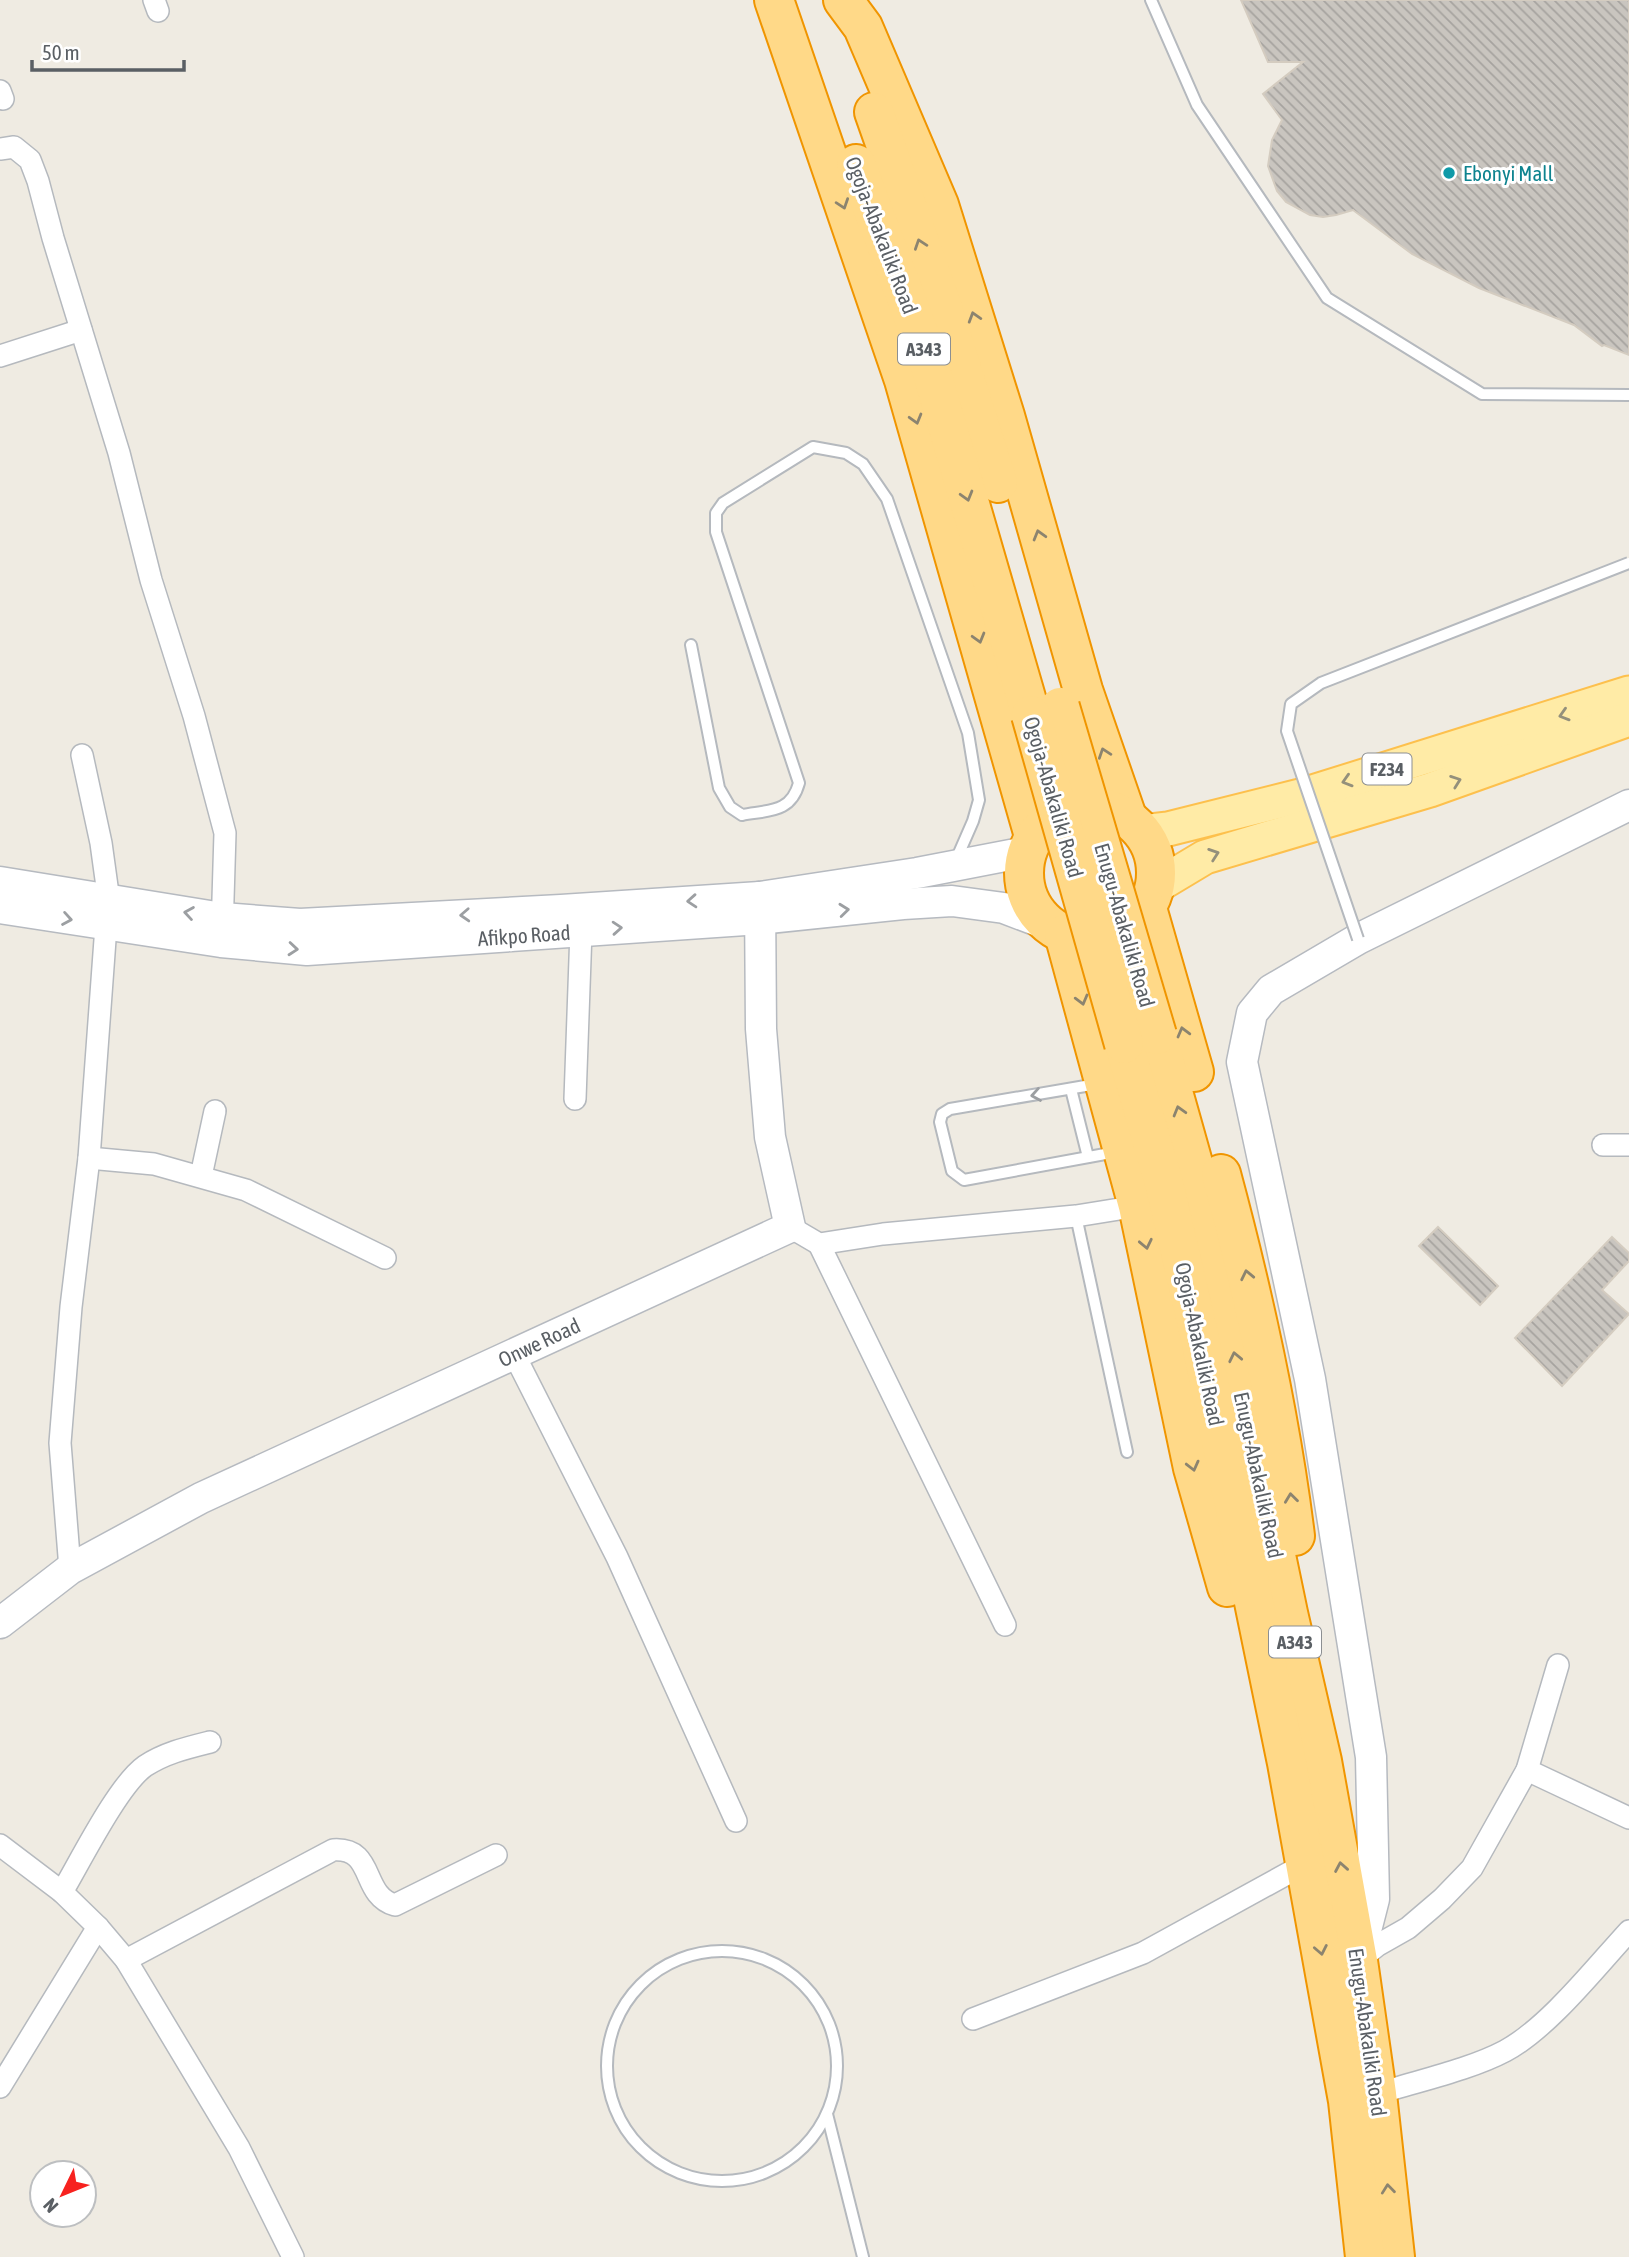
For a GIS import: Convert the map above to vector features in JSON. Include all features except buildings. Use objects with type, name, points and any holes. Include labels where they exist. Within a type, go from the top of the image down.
[{"type":"highway","name":"Ogoja-Abakaliki Road","points":[[774,0],[811,59],[867,191],[916,325],[1046,711],[1141,1039],[1165,1187],[1199,1334],[1257,1619]]},
{"type":"highway","points":[[774,0],[904,380],[1030,844]]},
{"type":"highway","name":"Ogoja-Abakaliki Road","points":[[835,0],[941,302],[1004,501],[1046,711]]},
{"type":"highway","points":[[843,0],[863,27],[939,205],[1005,416],[1083,690],[1134,825],[1152,849],[1156,868],[1151,898],[1177,1009],[1240,1246],[1286,1460],[1305,1762]]},
{"type":"highway","points":[[1134,825],[1103,807],[1076,807],[1052,817],[1030,844],[1023,871],[1025,891],[1033,909],[1056,929],[1082,939],[1100,939],[1119,933],[1135,922],[1151,898]]},
{"type":"highway","points":[[1056,929],[1087,1086],[1105,1154],[1138,1206],[1193,1468],[1259,1698],[1305,1762]]},
{"type":"highway","name":"Enugu-Abakaliki Road","points":[[1141,1039],[1198,1181],[1288,1613],[1305,1762],[1305,1864],[1348,2101],[1365,2257]]},
{"type":"highway","name":"Enugu-Abakaliki Road","points":[[1257,1619],[1305,1762],[1358,1961],[1377,2094],[1395,2257]]},
{"type":"main road","name":"F234","points":[[1134,825],[1168,829],[1300,796],[1629,693]]},
{"type":"main road","name":"F234","points":[[1151,898],[1205,857],[1407,797],[1629,719]]},
{"type":"main road","points":[[1395,767],[1407,797]]},
{"type":"main road","points":[[1358,1961],[1374,1899],[1371,1757],[1310,1379],[1242,1062],[1252,1013],[1271,990],[1358,939],[1629,804]]},
{"type":"main road","name":"Afikpo Road","points":[[0,908],[108,913],[222,930],[307,950],[581,931],[760,908],[954,866],[1030,844]]},
{"type":"main road","name":"Afikpo Road","points":[[0,882],[108,913]]},
{"type":"main road","name":"Afikpo Road","points":[[222,930],[561,910],[760,908],[952,901],[1004,908],[1056,929]]},
{"type":"main road","points":[[760,908],[761,1029],[770,1137],[790,1227]]},
{"type":"main road","name":"Onwe Road","points":[[0,1623],[70,1569],[201,1498],[790,1227]]},
{"type":"street","points":[[0,149],[14,147],[30,160],[38,181],[118,453],[150,580],[194,716],[225,833],[222,930]]},
{"type":"street","points":[[0,356],[81,330]]},
{"type":"street","points":[[70,1569],[61,1443],[71,1307],[89,1158],[108,913],[102,843],[82,755]]},
{"type":"street","points":[[575,1099],[581,931]]},
{"type":"street","points":[[201,1176],[215,1111]]},
{"type":"street","points":[[1603,1145],[1629,1145]]},
{"type":"street","points":[[89,1158],[154,1164],[246,1190],[384,1258]]},
{"type":"street","points":[[819,1244],[883,1234],[1076,1216],[1138,1206]]},
{"type":"street","points":[[790,1227],[819,1244],[1005,1625]]},
{"type":"street","points":[[514,1354],[617,1557],[736,1821]]},
{"type":"street","points":[[1358,1961],[1443,1899],[1472,1868],[1527,1770],[1558,1665]]},
{"type":"street","points":[[62,1892],[120,1793],[142,1768],[173,1751],[209,1742]]},
{"type":"street","points":[[1527,1770],[1629,1818]]},
{"type":"street","points":[[0,1845],[62,1892],[98,1927],[126,1960],[239,2148],[293,2257]]},
{"type":"street","points":[[126,1960],[333,1850],[347,1849],[357,1855],[379,1896],[395,1905],[496,1855]]},
{"type":"street","points":[[973,2019],[1143,1953],[1305,1864]]},
{"type":"street","points":[[0,2087],[98,1927]]},
{"type":"street","points":[[1377,2094],[1505,2051],[1540,2026],[1629,1931]]},
{"type":"lane","points":[[1151,0],[1197,105],[1327,298],[1482,394],[1629,395]]},
{"type":"lane","points":[[691,645],[719,788],[730,807],[742,815],[784,807],[795,796],[799,783],[716,531],[716,513],[723,503],[813,447],[846,453],[863,464],[887,499],[968,733],[979,800],[954,866]]},
{"type":"lane","points":[[1358,939],[1287,731],[1291,704],[1321,683],[1629,563]]},
{"type":"lane","points":[[1087,1086],[950,1110],[942,1114],[940,1122],[952,1171],[964,1180],[1105,1154]]},
{"type":"lane","points":[[1076,1216],[1127,1452]]},
{"type":"lane","points":[[827,2114],[806,2146],[775,2168],[740,2180],[683,2174],[666,2166],[637,2142],[625,2127],[613,2101],[608,2054],[618,2017],[639,1986],[653,1973],[678,1960],[705,1952],[724,1951],[761,1958],[794,1977],[808,1990],[828,2022],[834,2040],[837,2078],[827,2114],[863,2257]]},
{"type":"place","name":"Ebonyi Mall","points":[[1449,173]]}]
